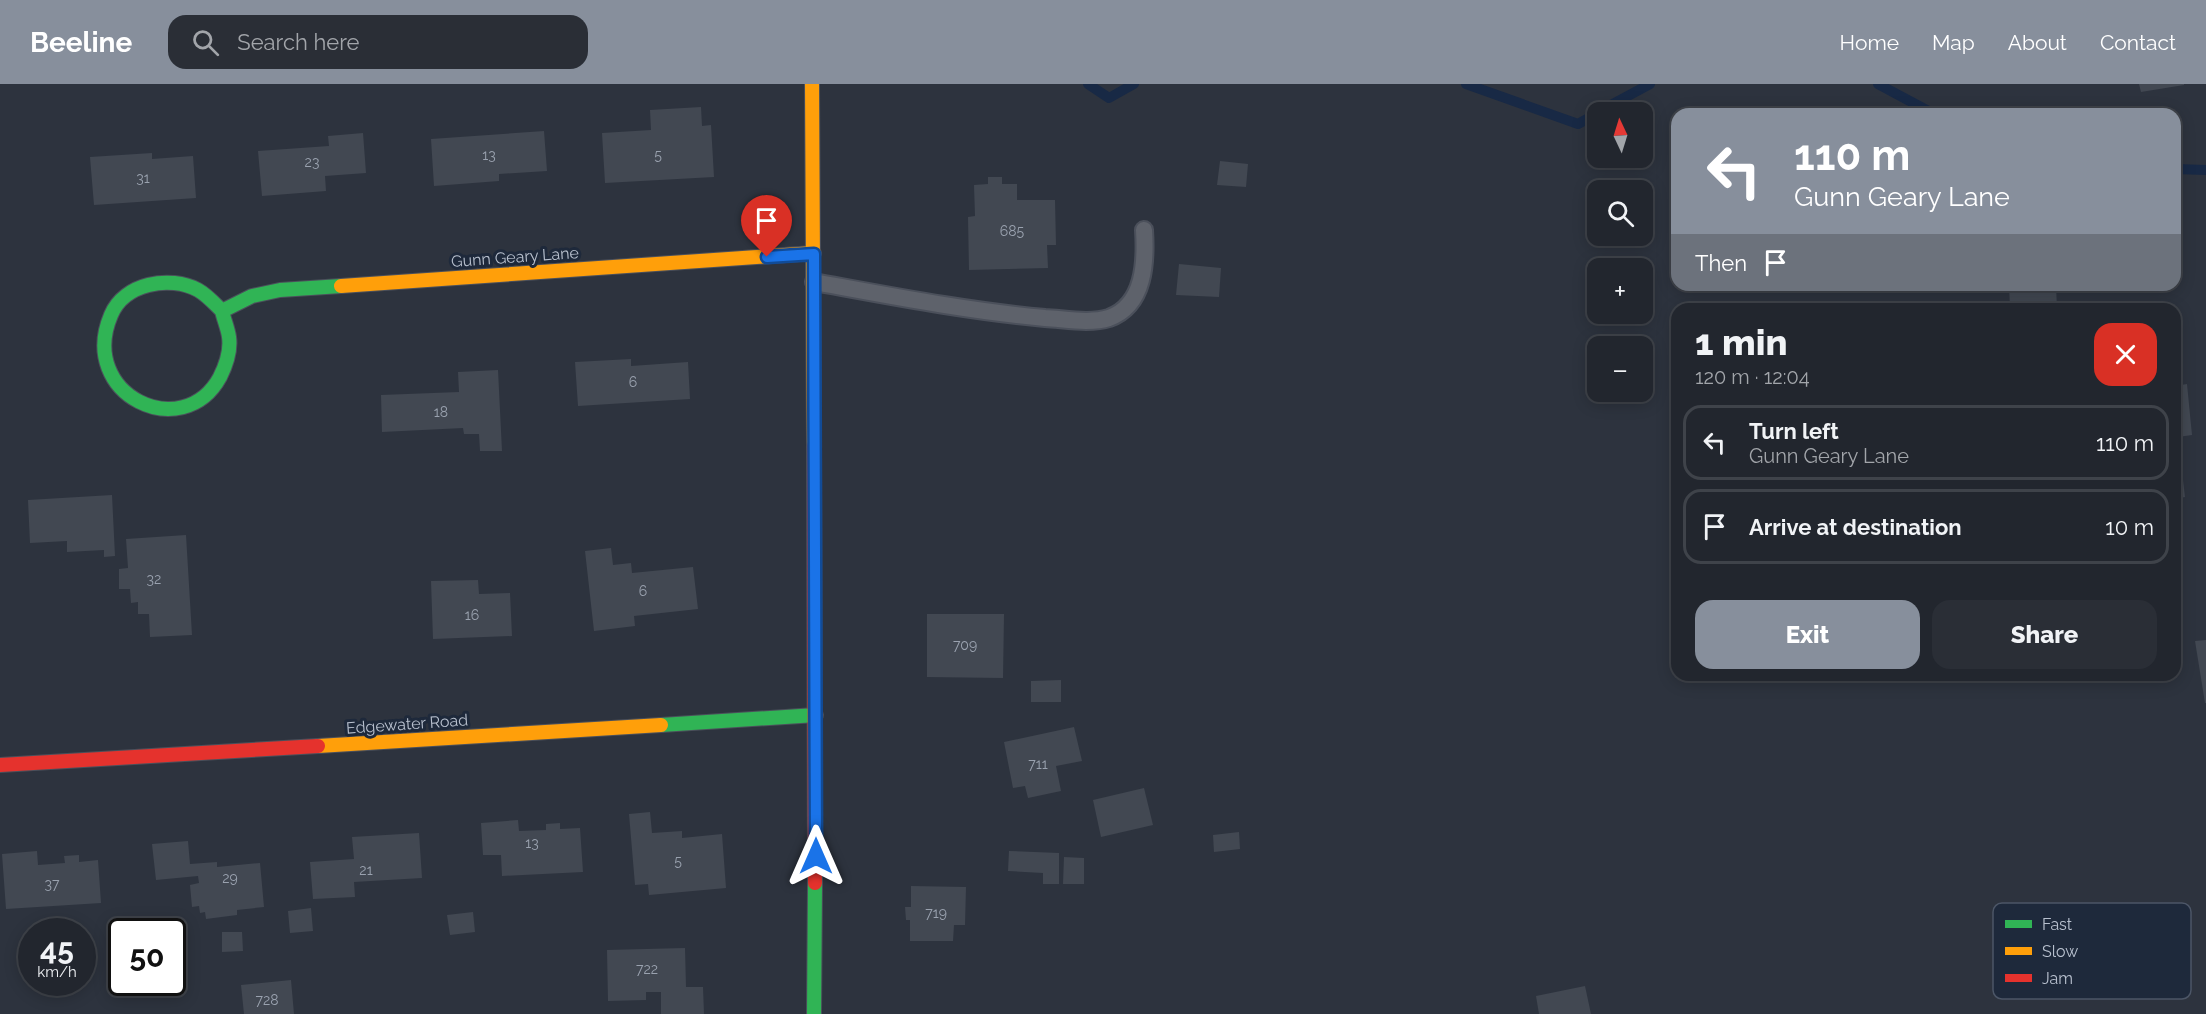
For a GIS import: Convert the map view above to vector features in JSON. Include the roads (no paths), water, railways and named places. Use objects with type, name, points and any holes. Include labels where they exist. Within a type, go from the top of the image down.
[{"type":"street","points":[[812,84],[816,715],[814,1014]]},
{"type":"street","name":"Gunn Geary Lane","points":[[222,311],[252,296],[280,290],[814,254]]},
{"type":"street","points":[[172,281],[195,287],[205,293],[222,311],[230,334],[230,358],[220,380],[203,397],[180,406],[156,407],[133,399],[116,382],[105,361],[104,337],[111,314],[127,295],[148,284],[172,281]]},
{"type":"street","name":"Edgewater Road","points":[[0,765],[816,715]]},
{"type":"lane","points":[[814,282],[933,304],[1023,316],[1080,321],[1110,317],[1132,301],[1146,261],[1144,230]]},
{"type":"waterway","points":[[1088,84],[1109,98],[1134,84]]},
{"type":"waterway","points":[[1466,84],[1578,124],[1587,119]]},
{"type":"waterway","points":[[1617,102],[1650,84]]},
{"type":"waterway","points":[[1878,84],[1923,108]]},
{"type":"waterway","points":[[2181,169],[2206,170]]}]
